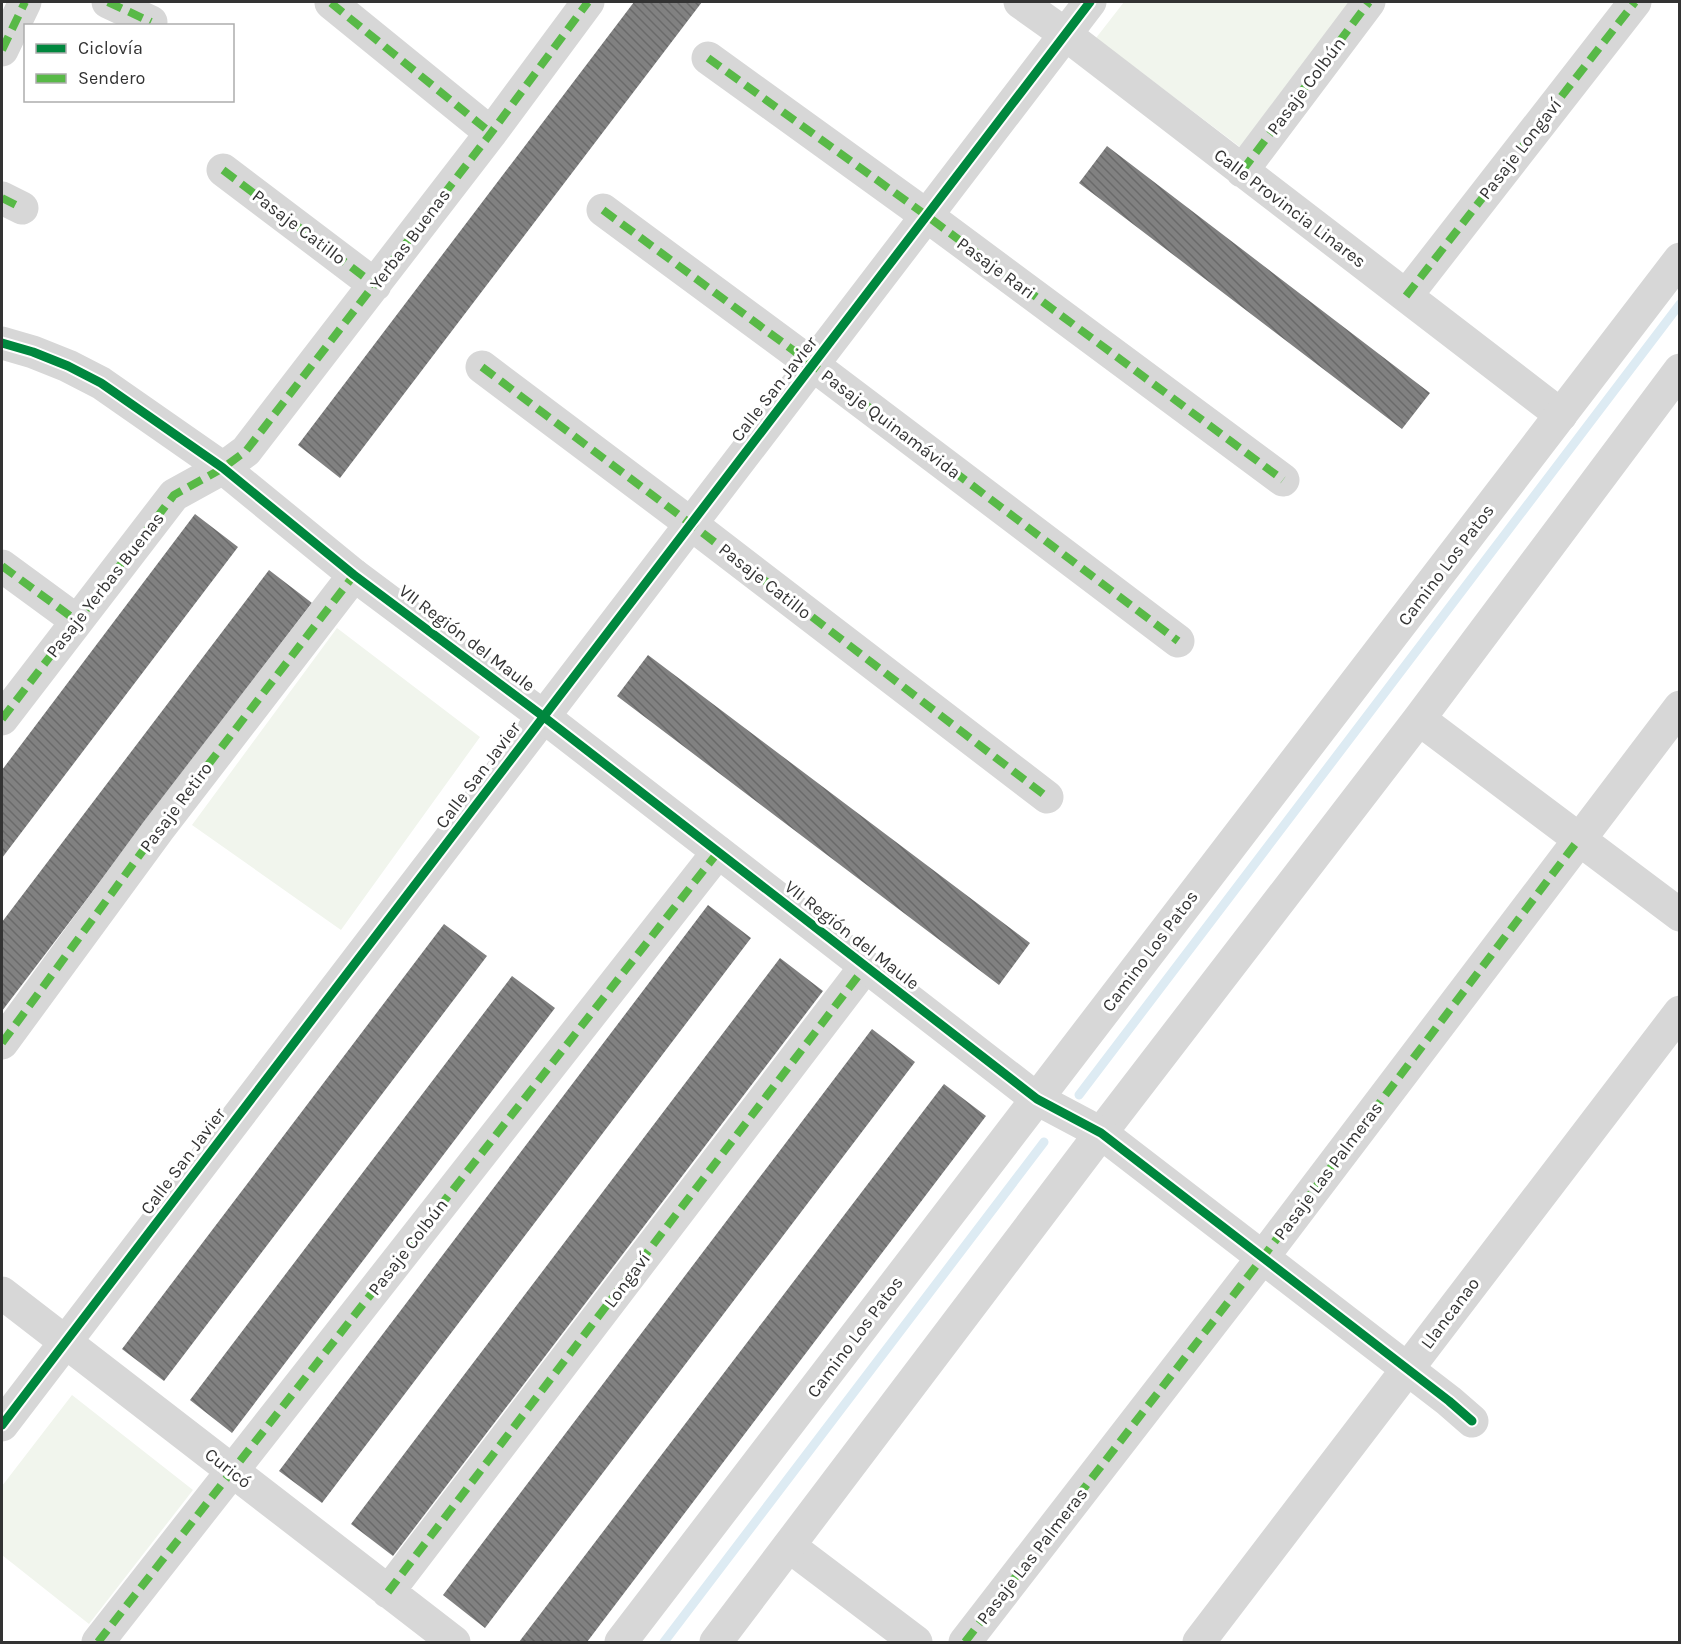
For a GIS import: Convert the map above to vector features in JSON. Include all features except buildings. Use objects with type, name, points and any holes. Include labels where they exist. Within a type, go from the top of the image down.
[{"type":"street","points":[[2,50],[25,2]]},
{"type":"street","points":[[108,2],[152,22]]},
{"type":"street","name":"Yerbas Buenas","points":[[223,468],[246,452],[491,133],[588,2]]},
{"type":"street","name":"Calle Provincia Linares","points":[[1020,2],[1065,34],[1561,415]]},
{"type":"street","name":"Calle San Javier","points":[[2,1425],[1090,2]]},
{"type":"street","name":"Pasaje Colbún","points":[[1242,171],[1370,2]]},
{"type":"street","name":"Pasaje Longaví","points":[[1406,296],[1635,2]]},
{"type":"street","points":[[331,3],[491,133]]},
{"type":"street","name":"Pasaje Rari","points":[[708,58],[927,216],[1283,480]]},
{"type":"street","name":"Pasaje Catillo","points":[[223,170],[375,285]]},
{"type":"street","name":"Pasaje Quinamávida","points":[[603,210],[813,365],[1178,641]]},
{"type":"street","name":"Camino Los Patos","points":[[621,1642],[1680,259]]},
{"type":"street","name":"VII Región del Maule","points":[[2,343],[68,366],[101,383],[223,468],[354,575],[544,717],[1037,1099],[1101,1133],[1407,1368],[1472,1421]]},
{"type":"street","name":"Pasaje Catillo","points":[[482,367],[1047,797]]},
{"type":"street","points":[[716,1642],[1101,1133],[1419,719],[1680,370]]},
{"type":"street","name":"Pasaje Yerbas Buenas","points":[[2,719],[174,495],[223,468]]},
{"type":"street","points":[[2,566],[77,621]]},
{"type":"street","name":"Pasaje Retiro","points":[[2,1042],[158,830],[354,575]]},
{"type":"street","name":"Pasaje Las Palmeras","points":[[965,1642],[1263,1257],[1680,707]]},
{"type":"street","points":[[1419,719],[1680,915]]},
{"type":"street","name":"Pasaje Colbún","points":[[98,1642],[718,852]]},
{"type":"street","name":"Longaví","points":[[388,1592],[866,968]]},
{"type":"street","name":"Llancanao","points":[[1199,1642],[1680,1012]]},
{"type":"street","name":"Curicó","points":[[2,1293],[454,1642]]},
{"type":"street","points":[[789,1546],[916,1642]]},
{"type":"shaded area","points":[[1124,2],[1350,2],[1240,147],[1096,38]]},
{"type":"shaded area","points":[[337,628],[480,737],[341,930],[192,825]]},
{"type":"shaded area","points":[[72,1395],[193,1490],[89,1624],[2,1555],[2,1486]]},
{"type":"waterway","points":[[1079,1095],[1680,304]]},
{"type":"waterway","points":[[664,1642],[1044,1142]]},
{"type":"marked path","points":[[2,50],[25,2]]},
{"type":"marked path","points":[[108,2],[151,22]]},
{"type":"marked path","points":[[2,719],[174,495],[223,468],[246,451],[491,133],[588,2]]},
{"type":"marked path","points":[[1242,171],[1369,2]]},
{"type":"marked path","points":[[1406,296],[1635,2]]},
{"type":"marked path","points":[[331,3],[491,133]]},
{"type":"marked path","points":[[708,58],[927,216],[1283,480]]},
{"type":"marked path","points":[[223,170],[375,285]]},
{"type":"marked path","points":[[2,198],[22,208]]},
{"type":"marked path","points":[[603,210],[813,365],[1178,641]]},
{"type":"marked path","points":[[482,367],[1047,797]]},
{"type":"marked path","points":[[2,566],[77,621]]},
{"type":"marked path","points":[[2,1043],[158,830],[354,575]]},
{"type":"marked path","points":[[965,1642],[1263,1257],[1579,839]]},
{"type":"marked path","points":[[98,1642],[718,852]]},
{"type":"marked path","points":[[388,1592],[865,967]]},
{"type":"cycle path","points":[[2,1425],[1090,2]]},
{"type":"cycle path","points":[[2,343],[68,366],[101,383],[223,468],[354,575],[544,717],[1037,1099],[1101,1133],[1472,1421]]}]
